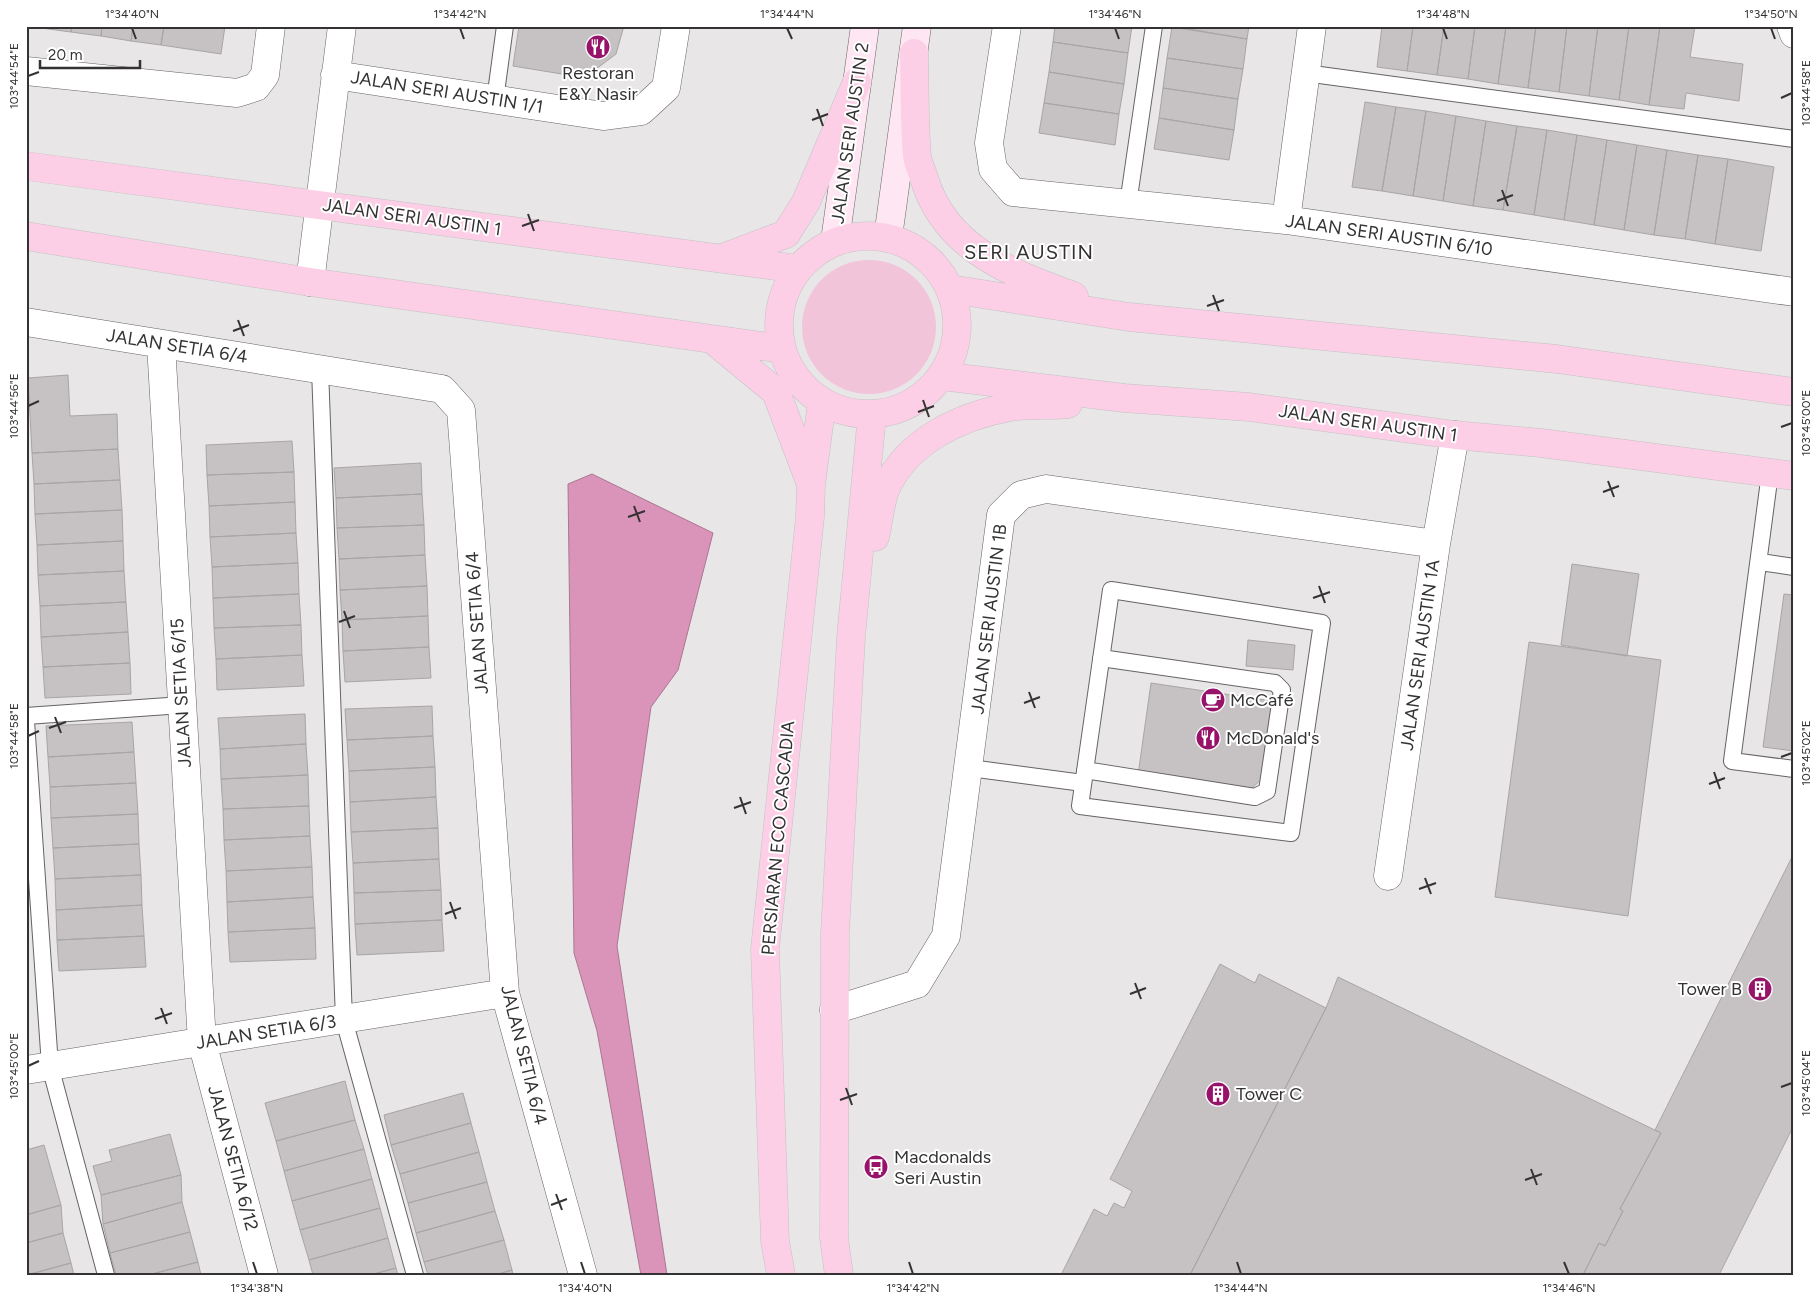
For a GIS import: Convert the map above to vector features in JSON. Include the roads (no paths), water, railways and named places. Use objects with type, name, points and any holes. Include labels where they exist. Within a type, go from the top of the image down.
[{"type":"main road","points":[[914,53],[918,158],[929,197],[949,228],[983,256],[1034,282],[1129,317]]},
{"type":"main road","points":[[721,258],[786,234],[806,202],[857,82]]},
{"type":"main road","name":"JALAN SERI AUSTIN 1","points":[[26,166],[798,268]]},
{"type":"main road","points":[[862,235],[888,237],[914,248],[936,266],[950,289],[958,318],[954,349],[942,376],[923,396],[899,410],[872,415],[845,412],[822,402],[804,388],[790,370],[782,349],[778,328],[780,307],[787,287],[798,268],[815,252],[836,241],[862,235]]},
{"type":"main road","points":[[26,236],[310,282],[782,349]]},
{"type":"main road","points":[[950,289],[1129,317],[1557,359],[1794,392]]},
{"type":"main road","points":[[713,339],[776,392],[811,485]]},
{"type":"main road","name":"JALAN SERI AUSTIN 1","points":[[942,376],[1124,398],[1249,407],[1455,435],[1541,443],[1782,474]]},
{"type":"main road","points":[[851,637],[885,490],[900,463],[921,444],[950,426],[1011,407],[1124,398]]},
{"type":"main road","name":"PERSIARAN ECO CASCADIA","points":[[780,1275],[775,1241],[765,949],[810,517],[811,485],[822,402]]},
{"type":"main road","points":[[839,1275],[834,1238],[835,933],[851,637],[872,415]]},
{"type":"street","points":[[26,71],[237,93],[256,87],[265,75],[271,26]]},
{"type":"street","points":[[310,282],[342,26]]},
{"type":"street","name":"JALAN SERI AUSTIN 1/1","points":[[335,75],[603,116],[641,111],[666,88],[676,26]]},
{"type":"street","name":"JALAN SERI AUSTIN 2","points":[[836,241],[865,26]]},
{"type":"street","points":[[888,237],[917,26]]},
{"type":"street","name":"JALAN SERI AUSTIN 6/10","points":[[1007,26],[989,143],[993,168],[1013,192],[1286,220],[1794,292]]},
{"type":"street","points":[[1286,220],[1312,26]]},
{"type":"street","points":[[1791,26],[1794,34]]},
{"type":"street","name":"JALAN SETIA 6/4","points":[[26,322],[442,389],[461,410],[505,993],[583,1275]]},
{"type":"street","name":"JALAN SETIA 6/15","points":[[161,344],[202,1042]]},
{"type":"street","name":"JALAN SERI AUSTIN 1A","points":[[1388,876],[1436,544],[1455,435]]},
{"type":"street","name":"JALAN SERI AUSTIN 1B","points":[[834,1010],[917,984],[946,936],[970,768],[1002,515],[1021,495],[1046,489],[1436,544]]},
{"type":"street","name":"JALAN SETIA 6/3","points":[[38,1068],[505,993]]},
{"type":"street","name":"JALAN SETIA 6/12","points":[[202,1042],[264,1275]]},
{"type":"lane","points":[[494,100],[505,26]]},
{"type":"lane","points":[[1128,204],[1154,26]]},
{"type":"lane","points":[[1305,72],[1794,139]]},
{"type":"lane","points":[[320,369],[344,1020],[415,1275]]},
{"type":"lane","points":[[1782,474],[1760,562],[1732,761],[1794,769]]},
{"type":"lane","points":[[1760,562],[1794,567]]},
{"type":"lane","points":[[1111,590],[1322,623],[1291,833],[1080,806],[1101,658],[1111,590]]},
{"type":"lane","points":[[970,768],[1084,777],[1255,797],[1267,791],[1282,690],[1276,683],[1101,658]]},
{"type":"lane","points":[[26,716],[182,705]]},
{"type":"lane","points":[[26,721],[38,1068],[106,1275]]},
{"type":"place","name":"Restoran E&Y Nasir","points":[[598,47]]},
{"type":"place","name":"McCafé","points":[[1213,700]]},
{"type":"place","name":"McDonald's","points":[[1208,738]]},
{"type":"place","name":"Tower B","points":[[1760,989]]},
{"type":"place","name":"Tower C","points":[[1218,1094]]},
{"type":"place","name":"Macdonalds Seri Austin","points":[[876,1167]]},
{"type":"district","name":"SERI AUSTIN","points":[[1029,252]]}]
